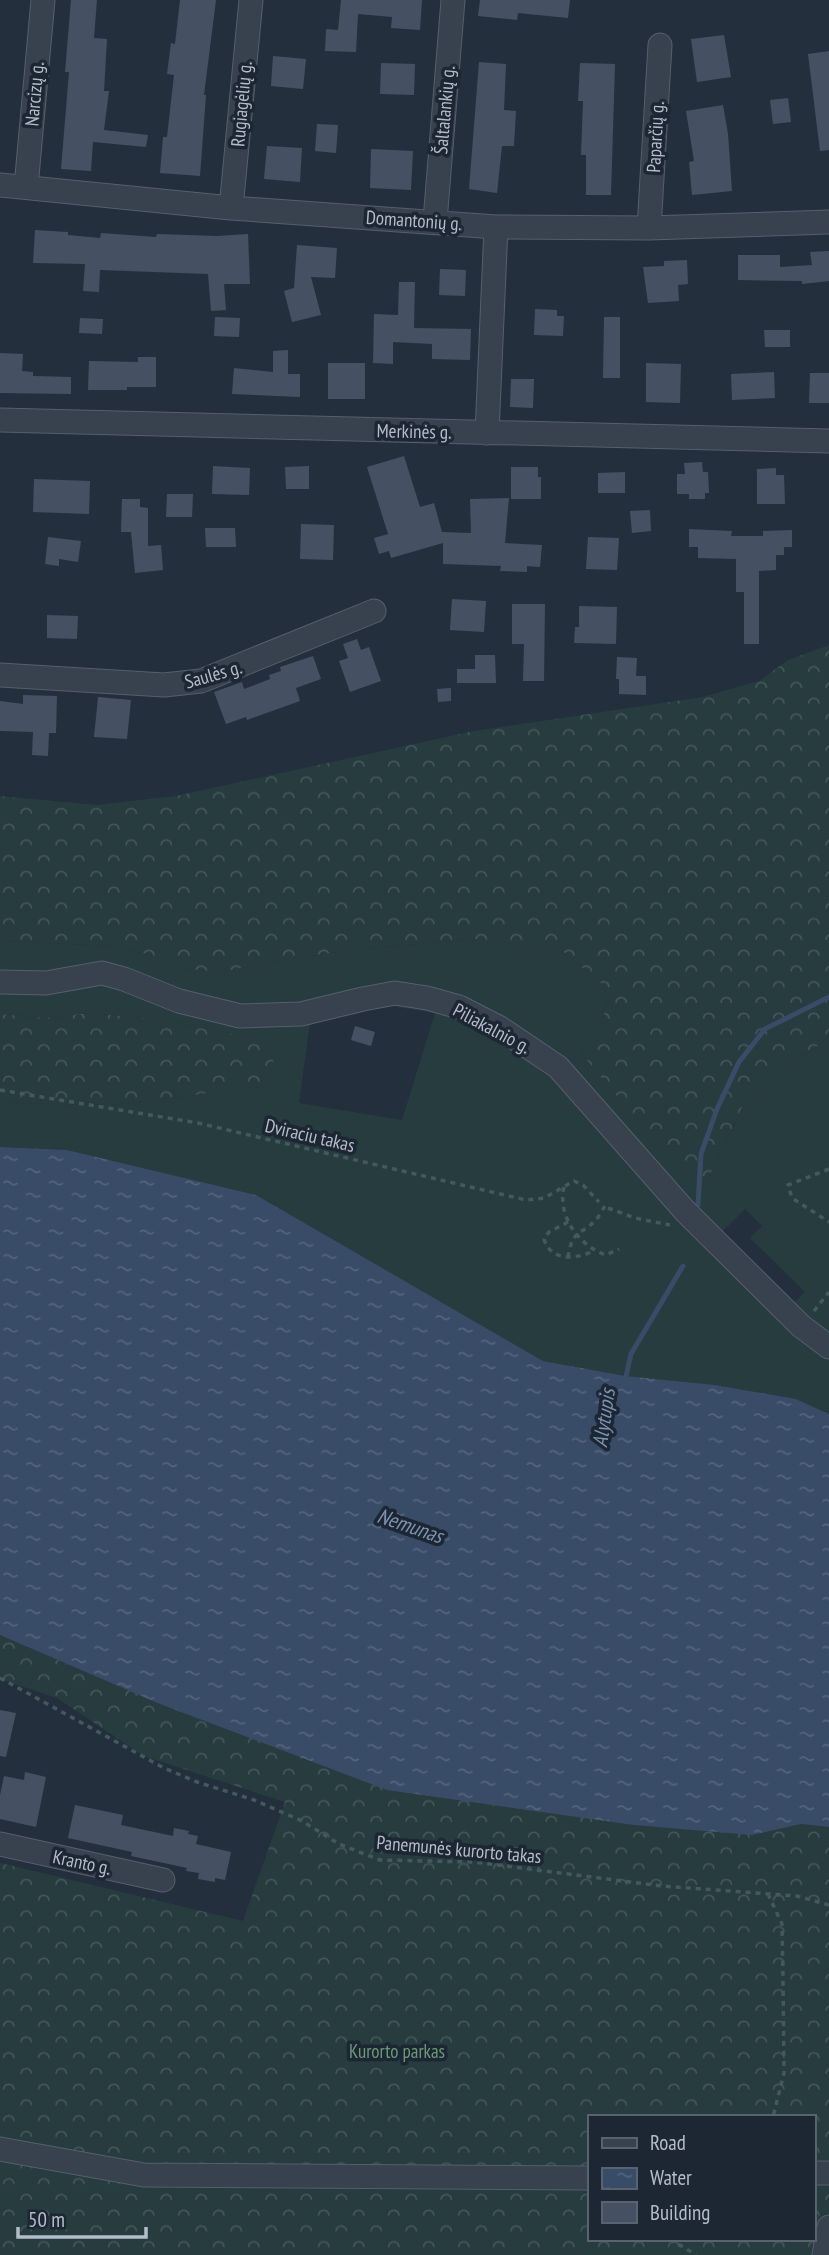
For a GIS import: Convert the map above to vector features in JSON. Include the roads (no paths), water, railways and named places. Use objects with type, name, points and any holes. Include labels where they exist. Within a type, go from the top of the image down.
[{"type":"street","name":"Narcizų g.","points":[[26,187],[43,0]]},
{"type":"street","name":"Rugiagėlių g.","points":[[231,208],[251,0]]},
{"type":"street","name":"Šaltalankių g.","points":[[435,221],[453,0]]},
{"type":"street","name":"Paparčių g.","points":[[649,228],[660,45]]},
{"type":"street","name":"Domantonių g.","points":[[0,185],[231,208],[496,226],[649,228],[829,222]]},
{"type":"street","points":[[487,433],[496,226]]},
{"type":"street","name":"Merkinės g.","points":[[0,421],[829,441]]},
{"type":"street","name":"Saulės g.","points":[[0,675],[164,685],[201,681],[374,611]]},
{"type":"street","name":"Piliakalnio g.","points":[[0,982],[46,983],[102,973],[179,1001],[240,1017],[301,1014],[395,993],[459,1007],[500,1028],[558,1067],[685,1211],[801,1326],[829,1347]]},
{"type":"street","name":"Kranto g.","points":[[0,1844],[163,1880]]},
{"type":"street","points":[[0,2149],[144,2175],[588,2178]]},
{"type":"street","points":[[824,2255],[829,2227]]},
{"type":"water","name":"Nemunas","points":[[0,1147],[67,1150],[256,1195],[543,1361],[625,1376],[715,1385],[796,1399],[829,1414],[829,1827],[801,1824],[752,1835],[634,1825],[387,1790],[160,1704],[0,1635]]},
{"type":"waterway","name":"Alytupis","points":[[698,1205],[701,1154],[717,1109],[739,1062],[765,1029],[829,997]]},
{"type":"waterway","name":"Alytupis","points":[[625,1381],[631,1354],[683,1266]]},
{"type":"park label","name":"Kurorto parkas","points":[[397,2051]]}]
